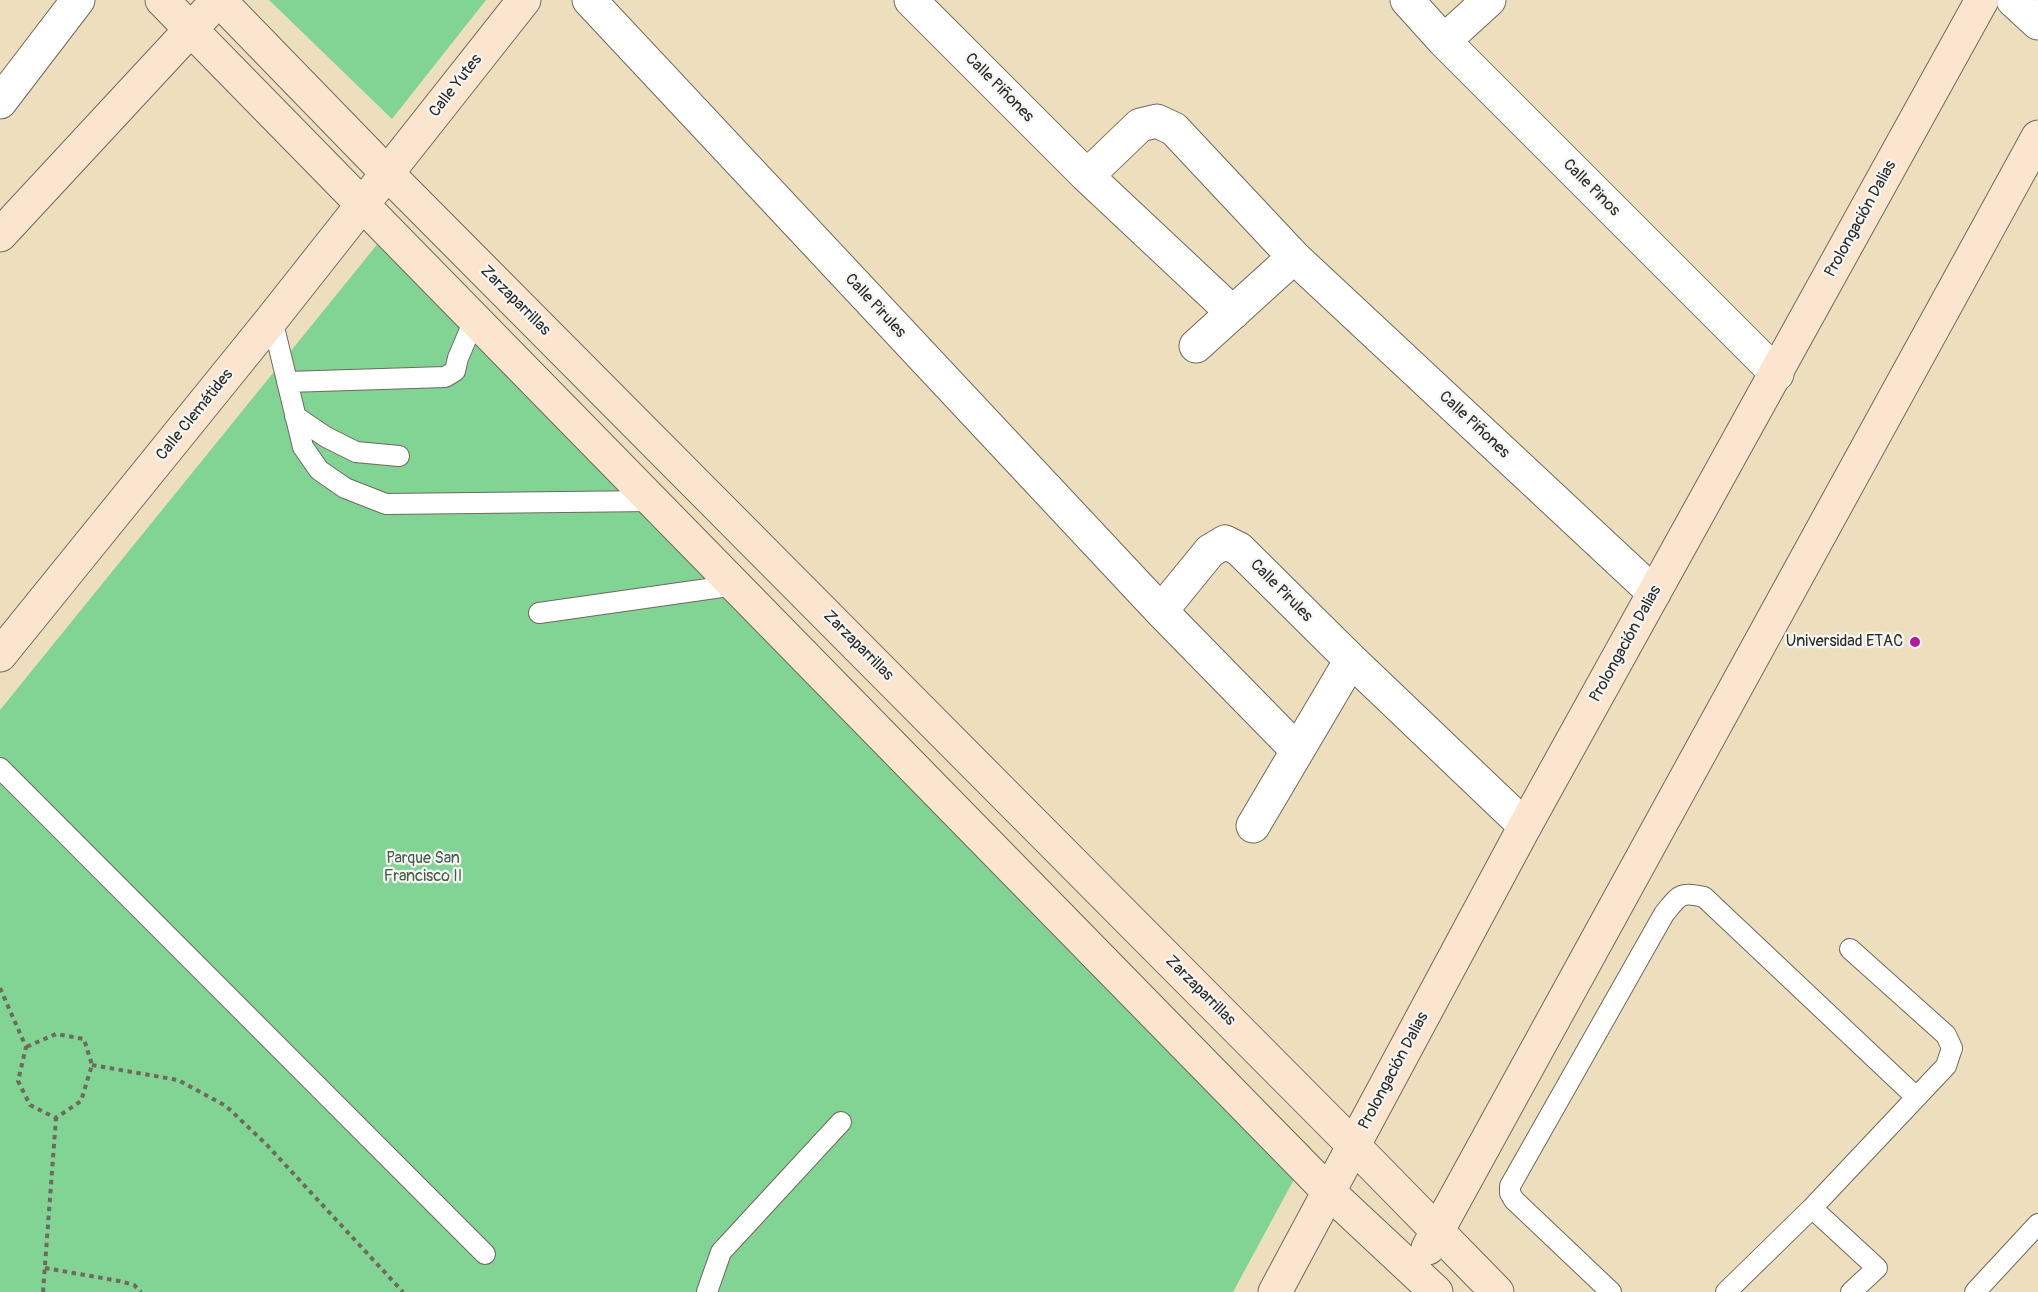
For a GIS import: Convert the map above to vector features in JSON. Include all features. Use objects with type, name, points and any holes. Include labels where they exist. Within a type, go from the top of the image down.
[{"type":"main road","points":[[162,0],[1418,1285],[1437,1232],[2038,137]]},
{"type":"main road","points":[[0,235],[218,0]]},
{"type":"main road","name":"Zarzaparrillas","points":[[218,0],[1497,1292]]},
{"type":"main road","name":"Calle Yutes","points":[[387,173],[524,0]]},
{"type":"main road","name":"Prolongación Dalias","points":[[1275,1292],[1525,826],[1982,0]]},
{"type":"main road","name":"Calle Clemátides","points":[[0,655],[387,173]]},
{"type":"street","points":[[0,102],[78,0]]},
{"type":"street","name":"Calle Pirules","points":[[589,0],[1161,611],[1297,750]]},
{"type":"street","name":"Calle Piñones","points":[[911,0],[1087,176],[1233,313]]},
{"type":"street","name":"Calle Pinos","points":[[1407,0],[1444,41],[1776,374]]},
{"type":"street","points":[[1444,41],[1489,0]]},
{"type":"street","points":[[2013,0],[2038,23]]},
{"type":"street","name":"Calle Piñones","points":[[1087,176],[1140,125],[1157,121],[1174,129],[1294,257],[1654,593]]},
{"type":"street","points":[[1196,346],[1294,257]]},
{"type":"street","name":"Calle Pirules","points":[[1161,611],[1210,551],[1225,542],[1239,549],[1351,660],[1525,826]]},
{"type":"street","points":[[1253,826],[1351,660]]},
{"type":"lane","points":[[287,382],[445,377],[455,370],[475,318]]},
{"type":"lane","points":[[272,319],[303,447],[319,470],[345,488],[386,504],[653,501]]},
{"type":"lane","points":[[295,416],[326,437],[356,452],[399,456]]},
{"type":"lane","points":[[539,613],[736,585]]},
{"type":"lane","points":[[0,768],[485,1254]]},
{"type":"lane","points":[[1611,1292],[1514,1200],[1510,1193],[1510,1186],[1664,914],[1678,897],[1689,893],[1704,897],[1916,1097]]},
{"type":"lane","points":[[1730,1288],[1812,1208],[1946,1066],[1952,1048],[1946,1035],[1851,949]]},
{"type":"lane","points":[[706,1292],[722,1252],[841,1122]]},
{"type":"lane","points":[[1812,1208],[1877,1268],[1851,1292]]},
{"type":"lane","points":[[1975,1292],[2038,1224]]},
{"type":"path","points":[[0,988],[26,1047],[18,1081],[30,1105],[56,1118]]},
{"type":"path","points":[[26,1047],[56,1034],[84,1039],[92,1065],[81,1101],[56,1118]]},
{"type":"path","points":[[92,1065],[178,1080],[226,1106],[266,1144],[403,1292]]},
{"type":"path","points":[[43,1292],[56,1118]]},
{"type":"path","points":[[45,1269],[119,1281],[134,1285],[141,1292]]},
{"type":"green space","points":[[269,0],[486,0],[392,119]]},
{"type":"green space","name":"Parque San Francisco II","points":[[384,236],[1311,1148],[1233,1292],[0,1292],[0,710]]},
{"type":"place","name":"Universidad ETAC","points":[[1915,642]]}]
